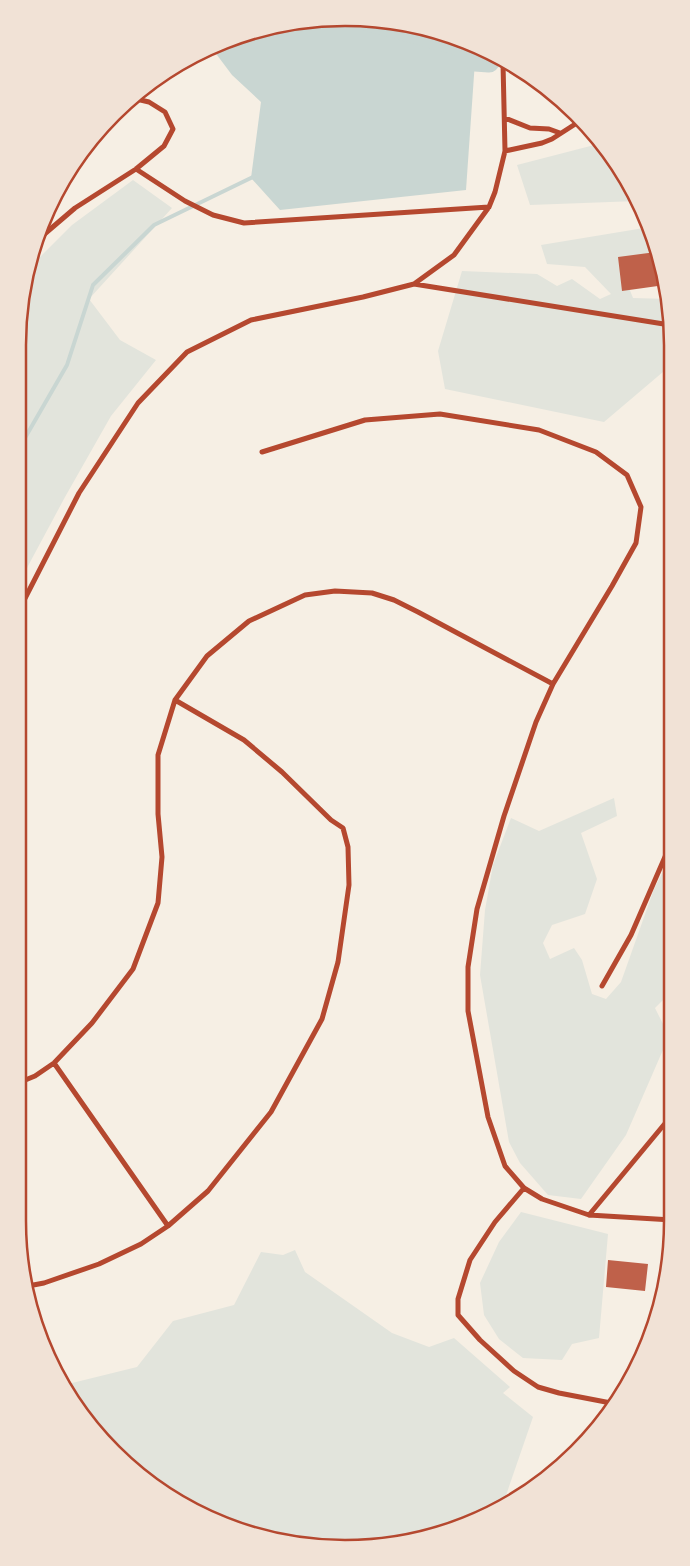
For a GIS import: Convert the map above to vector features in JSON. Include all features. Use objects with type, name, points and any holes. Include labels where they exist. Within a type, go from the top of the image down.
[{"type":"street","points":[[26,597],[84,485],[138,403],[187,352],[251,320],[363,297],[414,284],[454,255],[489,208],[495,192],[505,151],[503,69]]},
{"type":"street","points":[[47,232],[75,208],[136,169],[164,146],[173,129],[166,112],[149,102],[141,100]]},
{"type":"street","points":[[505,118],[530,128],[549,129],[560,133]]},
{"type":"street","points":[[505,151],[542,143],[552,139],[574,124]]},
{"type":"street","points":[[136,169],[185,201],[213,215],[244,223],[489,208]]},
{"type":"street","points":[[414,284],[663,324]]},
{"type":"street","points":[[262,452],[365,420],[440,414],[539,430],[596,452],[627,475],[641,507],[636,543],[553,684],[536,722],[504,816],[477,909],[468,967],[468,1012],[488,1117],[504,1166],[524,1188],[542,1198],[590,1215],[664,1220]]},
{"type":"street","points":[[26,1080],[54,1063],[92,1023],[132,969],[158,903],[162,858],[158,814],[158,755],[176,700],[207,656],[250,621],[305,595],[335,591],[372,594],[394,600],[460,633],[553,684]]},
{"type":"street","points":[[33,1285],[99,1264],[141,1244],[168,1226],[208,1191],[271,1112],[322,1019],[338,962],[349,885],[348,847],[343,828],[331,820],[282,772],[244,740],[176,700]]},
{"type":"street","points":[[602,986],[631,935],[664,859]]},
{"type":"street","points":[[54,1063],[168,1226]]},
{"type":"street","points":[[590,1215],[664,1125]]},
{"type":"street","points":[[524,1188],[495,1222],[470,1260],[458,1299],[458,1315],[480,1340],[514,1371],[538,1387],[607,1402]]},
{"type":"shaded area","points":[[345,26],[387,29],[427,37],[464,50],[475,61],[466,190],[280,210],[251,178],[261,102],[232,75],[216,54],[263,37],[303,29]]},
{"type":"shaded area","points":[[593,145],[610,168],[629,201],[530,205],[517,165]]},
{"type":"shaded area","points":[[133,180],[172,208],[89,299],[120,340],[156,360],[111,416],[26,571],[26,345],[29,303],[38,259],[72,225]]},
{"type":"shaded area","points":[[641,228],[647,243],[651,255],[619,263],[633,298],[660,299],[664,371],[604,422],[445,389],[438,351],[462,271],[537,274],[557,286],[572,279],[600,299],[611,294],[585,267],[547,264],[541,245]]},
{"type":"shaded area","points":[[614,798],[617,816],[581,833],[597,879],[585,914],[552,925],[543,943],[550,959],[574,948],[582,960],[592,994],[606,999],[621,982],[654,889],[664,870],[664,999],[655,1008],[664,1026],[664,1048],[626,1135],[581,1199],[548,1195],[520,1163],[509,1142],[480,975],[485,910],[493,865],[511,818],[539,831]]},
{"type":"shaded area","points":[[521,1212],[608,1234],[599,1338],[572,1344],[562,1360],[523,1358],[499,1339],[484,1315],[480,1283],[499,1242]]},
{"type":"shaded area","points":[[295,1250],[305,1272],[392,1333],[429,1347],[454,1338],[510,1387],[503,1393],[533,1417],[506,1496],[486,1507],[447,1523],[407,1534],[345,1540],[283,1534],[243,1523],[204,1507],[186,1497],[135,1461],[105,1431],[71,1383],[137,1367],[173,1321],[234,1305],[261,1252],[283,1255]]},
{"type":"building","points":[[650,253],[658,286],[622,291],[618,257]]},
{"type":"building","points":[[608,1260],[648,1264],[645,1291],[606,1287]]},
{"type":"waterway","points":[[464,50],[475,61],[489,62]]},
{"type":"waterway","points":[[26,436],[67,365],[93,285],[154,225],[255,176]]}]
